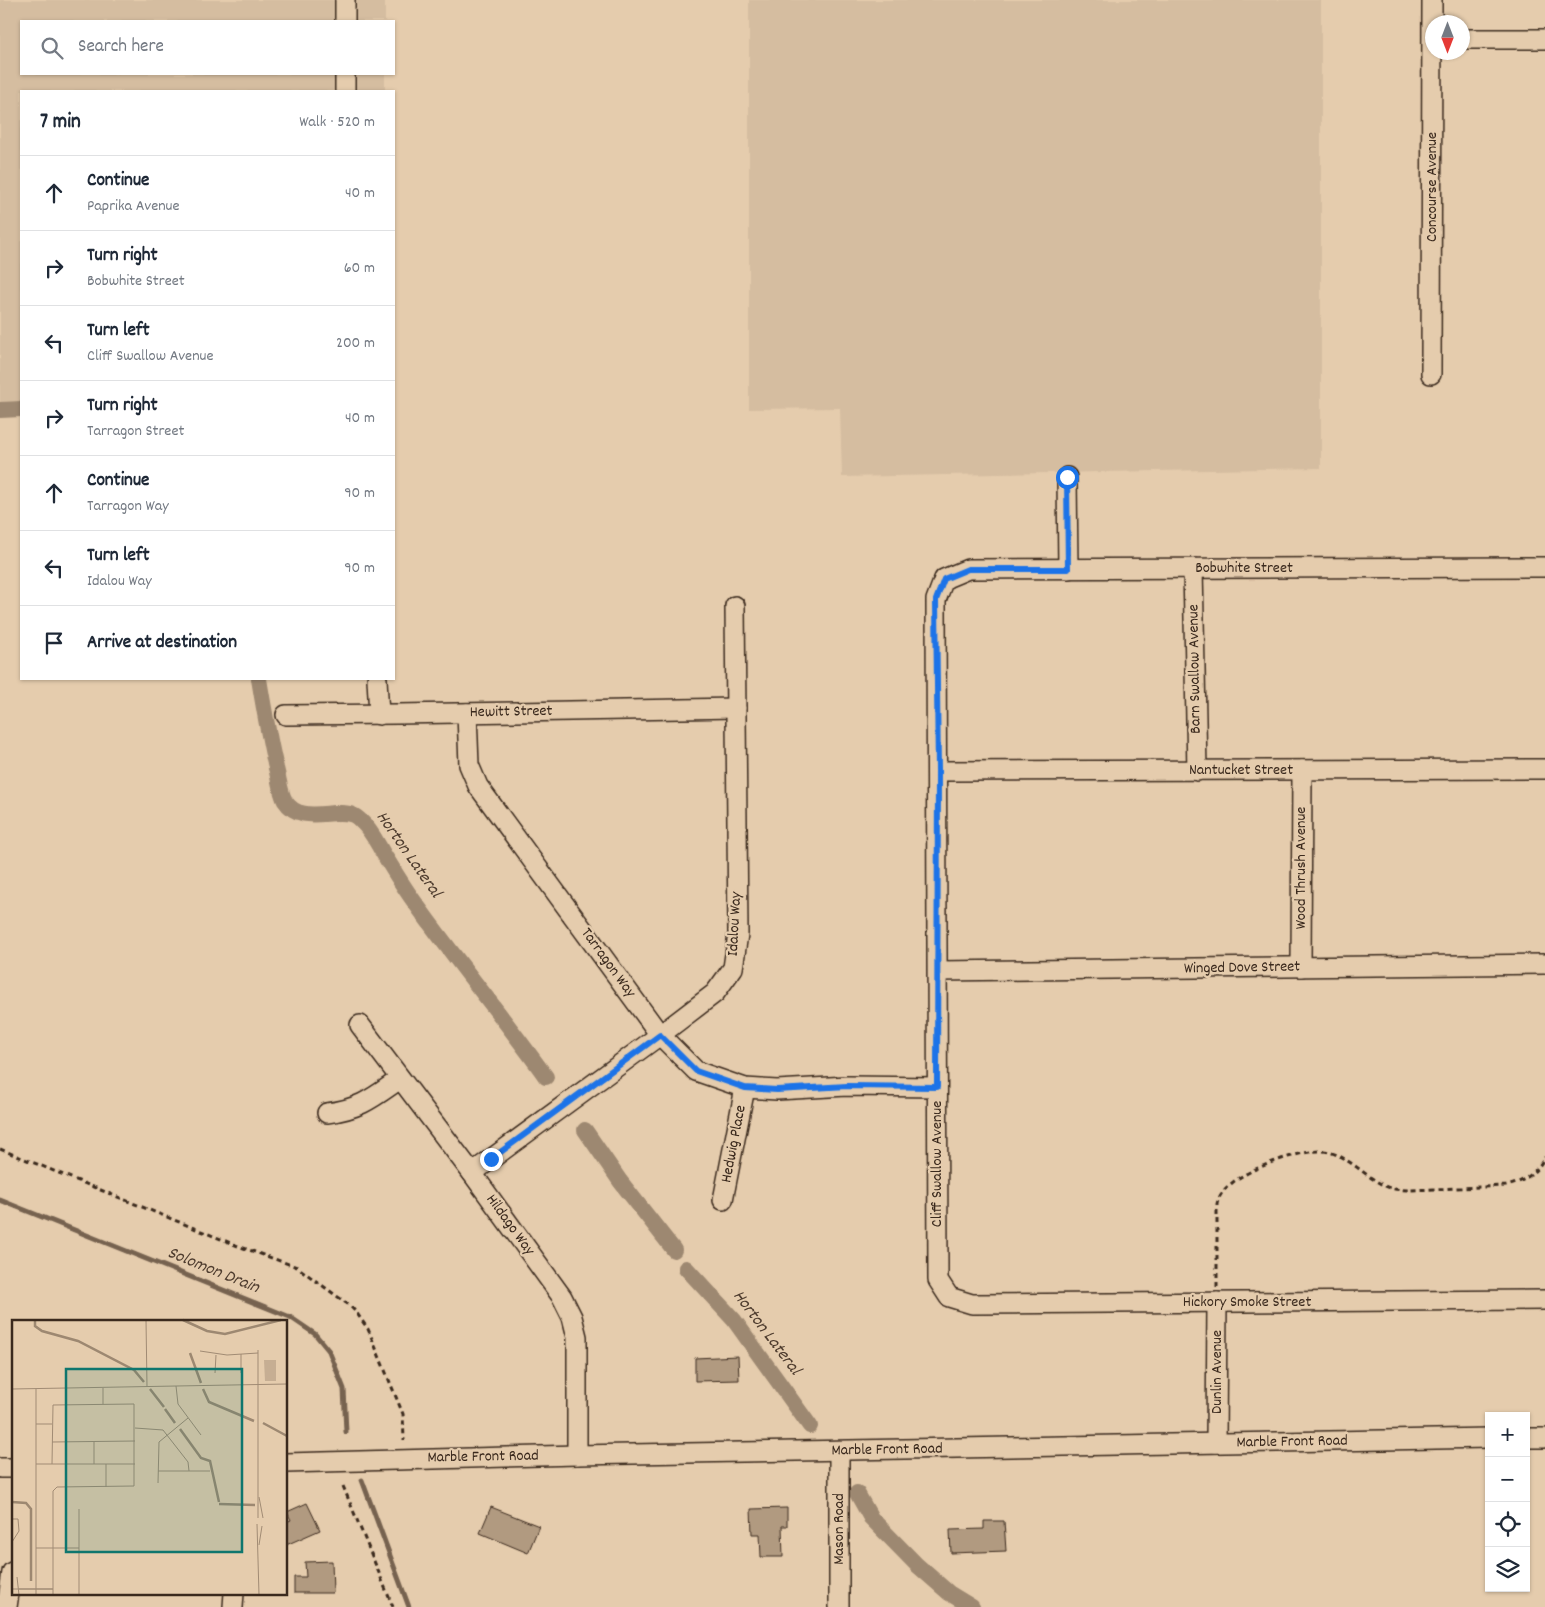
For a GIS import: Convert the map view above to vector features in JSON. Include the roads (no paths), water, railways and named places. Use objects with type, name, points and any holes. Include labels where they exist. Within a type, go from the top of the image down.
[{"type":"street","points":[[345,0],[345,20]]},
{"type":"street","name":"Concourse Avenue","points":[[1432,0],[1432,15]]},
{"type":"street","points":[[1470,40],[1545,39]]},
{"type":"street","name":"Concourse Avenue","points":[[1431,374],[1432,60]]},
{"type":"street","points":[[345,75],[345,90]]},
{"type":"street","points":[[1067,477],[1068,569]]},
{"type":"street","name":"Bobwhite Street","points":[[944,579],[968,569],[1545,567]]},
{"type":"street","name":"Barn Swallow Avenue","points":[[1194,568],[1197,771]]},
{"type":"street","name":"Cliff Swallow Avenue","points":[[944,579],[936,600],[938,1280],[949,1297]]},
{"type":"street","name":"Idalou Way","points":[[472,1173],[715,993],[733,968],[738,934],[735,606]]},
{"type":"street","points":[[377,680],[379,715]]},
{"type":"street","name":"Hewitt Street","points":[[286,715],[736,708]]},
{"type":"street","name":"Tarragon Way","points":[[468,713],[469,765],[478,786],[660,1035],[696,1071],[745,1088],[777,1090],[847,1086],[937,1087]]},
{"type":"street","name":"Nantucket Street","points":[[938,771],[1545,769]]},
{"type":"street","name":"Wood Thrush Avenue","points":[[1301,967],[1302,770]]},
{"type":"street","name":"Winged Dove Street","points":[[938,971],[1545,964]]},
{"type":"street","name":"Hildago Way","points":[[360,1025],[562,1296],[572,1317],[577,1337],[577,1455]]},
{"type":"street","points":[[327,1113],[345,1111],[363,1104],[400,1078]]},
{"type":"street","name":"Hedwig Place","points":[[724,1200],[745,1088]]},
{"type":"street","name":"Hickory Smoke Street","points":[[949,1297],[972,1304],[1217,1296],[1545,1300]]},
{"type":"street","name":"Dunlin Avenue","points":[[1216,1443],[1217,1296]]},
{"type":"street","name":"Marble Front Road","points":[[288,1462],[1485,1438]]},
{"type":"street","points":[[1530,1438],[1545,1438]]},
{"type":"street","name":"Mason Road","points":[[838,1451],[839,1607]]},
{"type":"street","points":[[7,1607],[12,1572]]},
{"type":"street","points":[[233,1607],[234,1594]]},
{"type":"waterway","name":"Horton Lateral","points":[[0,410],[20,409]]},
{"type":"waterway","name":"Horton Lateral","points":[[259,680],[271,746],[285,801],[300,813],[345,813],[355,816],[365,825],[412,898],[546,1077]]},
{"type":"waterway","name":"Horton Lateral","points":[[585,1130],[620,1181],[674,1250]]},
{"type":"waterway","name":"Solomon Drain","points":[[0,1200],[290,1317],[315,1334],[329,1351],[344,1389],[346,1432]]},
{"type":"waterway","name":"Horton Lateral","points":[[686,1268],[734,1320],[810,1426]]},
{"type":"waterway","name":"Solomon Drain","points":[[362,1480],[409,1607]]},
{"type":"waterway","name":"Horton Lateral","points":[[857,1493],[871,1518],[917,1565],[949,1593],[972,1607]]}]
